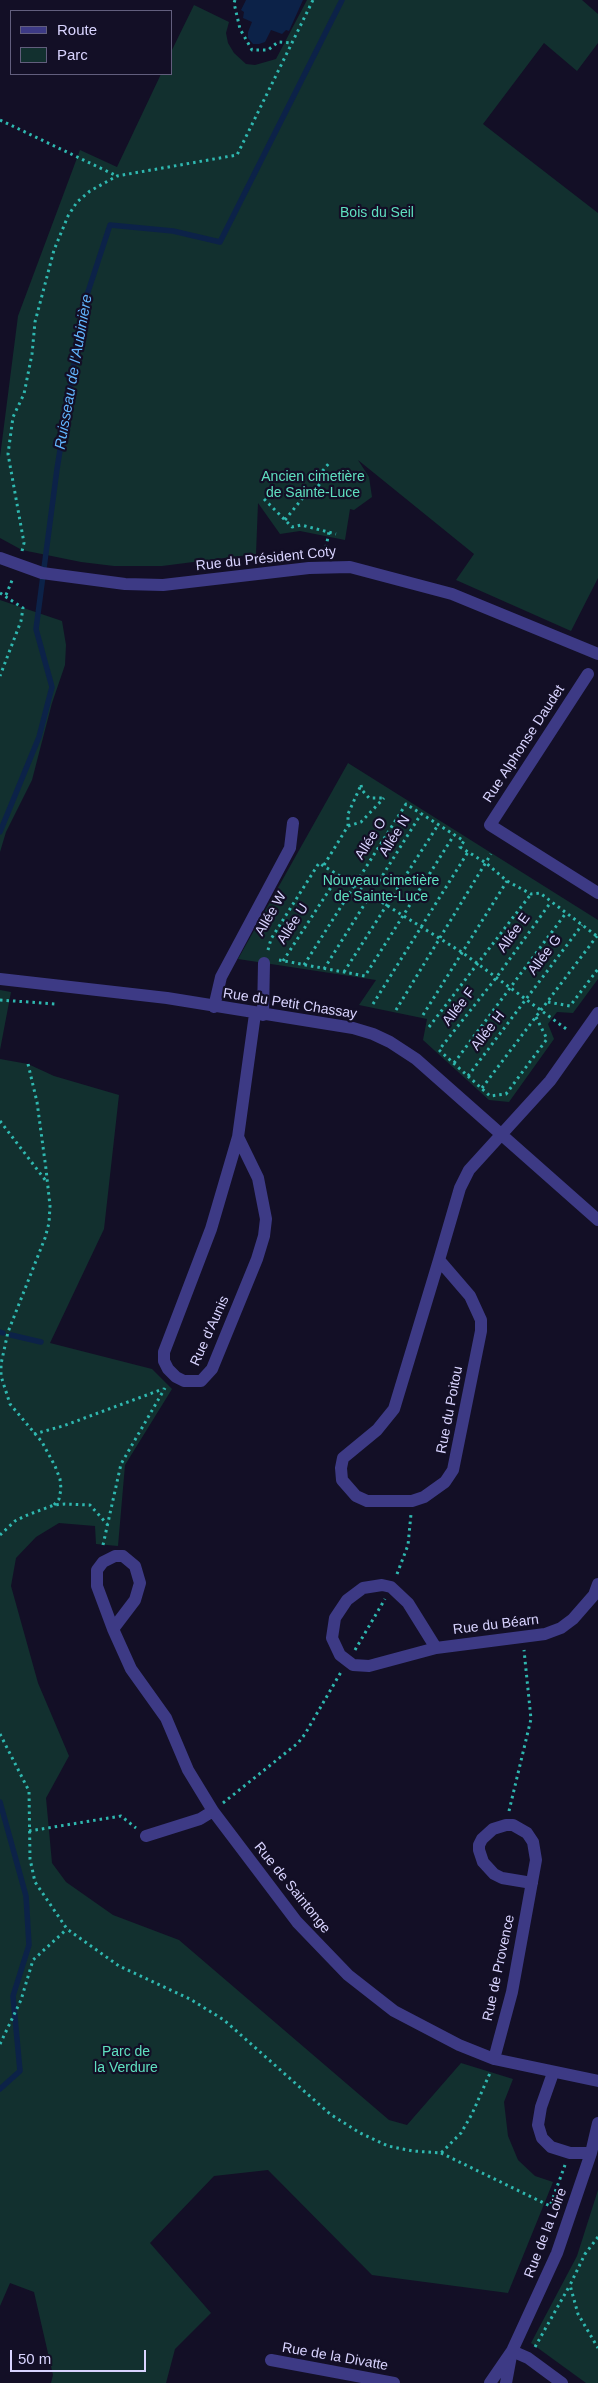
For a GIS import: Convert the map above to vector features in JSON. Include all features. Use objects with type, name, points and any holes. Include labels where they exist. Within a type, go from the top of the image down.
[{"type":"street","name":"Rue du Président Coty","points":[[0,558],[42,573],[125,584],[163,585],[309,568],[350,567],[452,594],[598,654]]},
{"type":"street","name":"Rue Alphonse Daudet","points":[[588,674],[490,825],[598,893]]},
{"type":"street","points":[[214,1007],[220,977],[290,848],[293,823]]},
{"type":"street","points":[[259,1014],[265,961]]},
{"type":"street","name":"Rue du Petit Chassay","points":[[0,978],[167,998],[354,1028],[390,1042],[416,1059],[439,1078],[499,1135],[598,1220]]},
{"type":"street","name":"Rue du Poitou","points":[[438,1260],[470,1296],[480,1320],[481,1330],[453,1470],[445,1482],[424,1497],[412,1501],[367,1501],[356,1496],[342,1480],[341,1468],[343,1458],[377,1430],[394,1409],[438,1260],[460,1188],[469,1170],[550,1081],[598,1013]]},
{"type":"street","name":"Rue d'Aunis","points":[[238,1136],[258,1178],[266,1219],[264,1236],[258,1259],[212,1369],[201,1381],[184,1381],[176,1377],[168,1369],[164,1361],[164,1352],[211,1229],[238,1136],[259,1014]]},
{"type":"street","points":[[98,1570],[107,1558],[122,1556],[135,1566],[139,1573],[140,1583],[135,1600],[113,1629]]},
{"type":"street","name":"Rue de Saintonge","points":[[98,1570],[97,1586],[131,1669],[166,1718],[188,1770],[213,1811],[297,1922],[348,1975],[394,2011],[447,2039],[494,2059],[598,2081]]},
{"type":"street","name":"Rue du Béarn","points":[[436,1648],[408,1603],[391,1588],[382,1585],[373,1585],[354,1594],[341,1607],[335,1618],[332,1638],[334,1647],[340,1655],[352,1664],[369,1666],[436,1648],[545,1634],[560,1628],[584,1608],[594,1595],[598,1584]]},
{"type":"street","points":[[146,1836],[200,1819],[213,1811]]},
{"type":"street","points":[[506,1825],[493,1829],[482,1839],[478,1850],[480,1856],[488,1869],[494,1874],[502,1878],[532,1883]]},
{"type":"street","name":"Rue de Provence","points":[[494,2059],[512,1992],[536,1860],[533,1842],[522,1829],[506,1825]]},
{"type":"street","points":[[553,2073],[541,2108],[538,2125],[542,2138],[551,2147],[570,2153],[591,2153]]},
{"type":"street","name":"Rue de la Loire","points":[[490,2383],[512,2352],[557,2252],[591,2153],[598,2123]]},
{"type":"street","points":[[512,2352],[528,2358],[562,2383]]},
{"type":"street","name":"Rue de la Loire","points":[[506,2383],[512,2352]]},
{"type":"street","name":"Rue de la Divatte","points":[[271,2360],[394,2383]]},
{"type":"path","points":[[235,0],[240,30],[252,50],[268,50],[278,42],[292,43]]},
{"type":"path","points":[[22,550],[24,543],[8,454],[13,417],[24,394],[32,354],[35,322],[54,250],[68,216],[77,202],[90,191],[117,176],[237,155],[313,0]]},
{"type":"path","points":[[0,120],[117,176]]},
{"type":"path","points":[[285,520],[309,490],[313,493],[324,478],[320,474],[330,462]]},
{"type":"path","points":[[264,499],[292,527],[301,525],[336,534]]},
{"type":"path","points":[[326,546],[329,532]]},
{"type":"path","points":[[0,593],[23,608],[21,621],[0,676]]},
{"type":"path","points":[[348,826],[361,822],[384,798],[369,798],[364,794],[361,784],[348,814],[348,826],[324,865],[463,953],[579,1040]]},
{"type":"path","name":"Allée O","points":[[304,965],[406,804],[421,814]]},
{"type":"path","points":[[421,814],[464,841],[460,847],[486,863],[507,881],[531,894],[540,893],[598,936],[482,1088]]},
{"type":"path","name":"Allée N","points":[[324,969],[421,814]]},
{"type":"path","points":[[344,972],[438,825]]},
{"type":"path","points":[[265,961],[283,961],[365,976],[454,835]]},
{"type":"path","points":[[373,1004],[468,852]]},
{"type":"path","points":[[396,1010],[491,854]]},
{"type":"path","name":"Allée W","points":[[265,961],[271,939],[319,863],[324,865]]},
{"type":"path","name":"Allée U","points":[[283,961],[338,875]]},
{"type":"path","points":[[423,1015],[507,881]]},
{"type":"path","points":[[429,1027],[531,894]]},
{"type":"path","name":"Allée E","points":[[496,978],[551,902]]},
{"type":"path","points":[[536,1018],[547,1039],[506,1094],[490,1096],[454,1063],[566,913]]},
{"type":"path","name":"Allée G","points":[[526,1000],[582,925]]},
{"type":"path","points":[[548,1002],[570,1006],[598,968]]},
{"type":"path","name":"Allée F","points":[[454,1063],[439,1050],[496,978]]},
{"type":"path","points":[[0,1000],[56,1004]]},
{"type":"path","name":"Allée H","points":[[468,1076],[526,1000]]},
{"type":"path","points":[[28,1064],[37,1102],[50,1206],[45,1238],[8,1332],[1,1364],[3,1388],[10,1404],[42,1442],[60,1479],[61,1490],[59,1499],[54,1505]]},
{"type":"path","points":[[0,1121],[46,1182]]},
{"type":"path","points":[[98,1570],[121,1464],[164,1389],[176,1377]]},
{"type":"path","points":[[34,1434],[63,1426],[164,1389]]},
{"type":"path","points":[[0,1535],[15,1521],[54,1505],[90,1505],[108,1524]]},
{"type":"path","points":[[506,1825],[531,1719],[523,1637]]},
{"type":"path","points":[[0,1734],[29,1791],[30,1859],[35,1882],[67,1929],[119,1966],[190,1998],[224,2020],[330,2114],[360,2133],[388,2146],[413,2151],[441,2153],[550,2206],[570,2153]]},
{"type":"path","points":[[29,1831],[121,1816],[146,1836]]},
{"type":"path","points":[[0,2044],[21,2000],[33,1960],[67,1929]]},
{"type":"path","points":[[441,2153],[462,2133],[472,2114],[494,2059]]},
{"type":"path","points":[[528,2358],[545,2332],[558,2304],[586,2254],[598,2237]]},
{"type":"path","points":[[570,2285],[578,2314],[598,2348]]},
{"type":"green space","points":[[307,0],[582,0],[598,14],[598,43],[577,71],[544,43],[483,124],[598,213],[598,578],[571,631],[456,580],[474,554],[358,460],[369,477],[372,497],[354,510],[350,509],[345,540],[300,531],[280,534],[258,503],[256,554],[162,566],[114,566],[81,562],[22,550],[0,538],[0,457],[18,316],[80,150],[117,167],[161,75],[172,75],[172,50],[194,5],[229,22],[226,33],[228,43],[234,53],[246,64],[255,65],[276,59]]},
{"type":"green space","points":[[0,600],[62,621],[66,645],[65,665],[52,703],[32,780],[6,832],[0,852]]},
{"type":"green space","name":"Nouveau cimetière de Sainte-Luce","points":[[348,763],[598,920],[598,979],[573,1013],[557,1012],[548,1024],[554,1039],[509,1102],[489,1100],[423,1040],[427,1019],[359,1005],[376,980],[238,959]]},
{"type":"green space","points":[[0,990],[11,992],[0,1050]]},
{"type":"green space","name":"Parc de la Verdure","points":[[0,1059],[28,1064],[54,1076],[119,1095],[104,1229],[50,1343],[152,1369],[172,1389],[125,1465],[118,1546],[96,1544],[95,1526],[59,1523],[36,1537],[16,1558],[11,1586],[38,1683],[69,1756],[46,1798],[52,1863],[66,1882],[113,1915],[179,1940],[389,2120],[407,2125],[461,2063],[513,2079],[504,2102],[508,2136],[518,2160],[535,2176],[553,2182],[508,2293],[372,2275],[268,2170],[214,2176],[150,2243],[211,2313],[175,2349],[166,2383],[51,2383],[53,2375],[34,2292],[10,2283],[0,2306]]},
{"type":"green space","points":[[598,2190],[598,2383],[586,2383],[531,2343],[577,2256]]},
{"type":"water","points":[[246,0],[303,0],[289,31],[286,30],[282,34],[271,30],[265,42],[253,44],[248,38],[252,22],[243,18],[244,12],[241,10]]},
{"type":"waterway","name":"Ruisseau de l'Aubinière","points":[[0,832],[39,737],[52,687],[36,629],[57,469],[83,307],[110,225],[173,231],[220,242],[342,0]]},
{"type":"waterway","points":[[11,1335],[41,1342]]},
{"type":"waterway","name":"Ruisseau de l'Aubinière","points":[[0,1802],[26,1896],[29,1945],[13,1996],[20,2071],[0,2089]]},
{"type":"park label","name":"Bois du Seil","points":[[377,213]]},
{"type":"park label","name":"Ancien cimetière de Sainte-Luce","points":[[313,486]]}]
